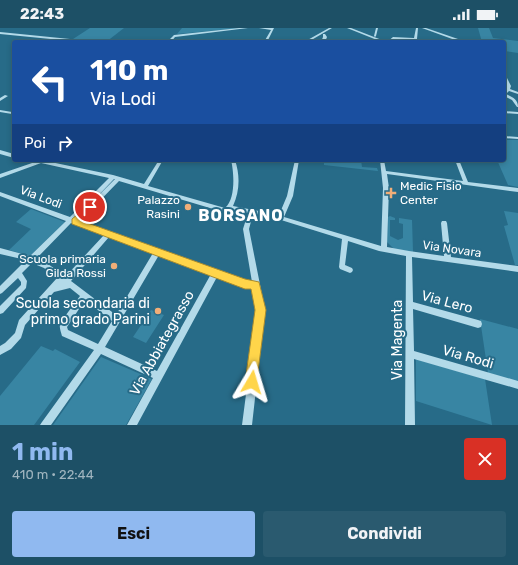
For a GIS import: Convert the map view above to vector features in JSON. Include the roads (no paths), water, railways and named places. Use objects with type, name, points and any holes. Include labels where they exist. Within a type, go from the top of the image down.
[{"type":"street","points":[[171,40],[174,36],[248,28]]},
{"type":"street","points":[[260,28],[273,28],[267,40]]},
{"type":"street","points":[[310,40],[331,28]]},
{"type":"street","points":[[315,40],[335,28]]},
{"type":"street","points":[[348,28],[379,40]]},
{"type":"street","points":[[375,36],[377,28]]},
{"type":"street","points":[[390,40],[392,38],[415,40],[417,28]]},
{"type":"street","points":[[423,28],[456,39]]},
{"type":"street","points":[[0,33],[70,40]]},
{"type":"street","points":[[324,35],[324,40]]},
{"type":"street","points":[[367,35],[381,36]]},
{"type":"street","points":[[366,40],[367,35]]},
{"type":"street","points":[[506,80],[508,83],[506,89],[516,92]]},
{"type":"street","points":[[509,97],[516,92]]},
{"type":"street","points":[[506,95],[513,99],[518,106]]},
{"type":"street","points":[[0,100],[6,96]]},
{"type":"street","points":[[0,111],[12,112]]},
{"type":"street","points":[[506,112],[518,113]]},
{"type":"street","points":[[506,137],[518,138]]},
{"type":"street","points":[[0,152],[12,155]]},
{"type":"street","points":[[0,172],[28,162]]},
{"type":"street","points":[[0,176],[40,162]]},
{"type":"street","name":"Via Novara","points":[[47,162],[116,178],[222,210],[230,207],[281,218],[345,239],[384,249],[448,260],[518,269]]},
{"type":"street","points":[[145,187],[160,162]]},
{"type":"street","points":[[230,207],[236,186],[236,172],[234,162]]},
{"type":"street","points":[[281,218],[290,198],[297,162]]},
{"type":"street","points":[[382,162],[386,188],[384,249]]},
{"type":"street","points":[[458,162],[466,182]]},
{"type":"street","points":[[384,172],[518,190]]},
{"type":"street","points":[[0,291],[31,259],[73,221],[116,178]]},
{"type":"street","name":"Via Lodi","points":[[0,194],[245,284],[256,285]]},
{"type":"street","points":[[247,425],[261,310],[246,226],[250,212]]},
{"type":"street","points":[[444,223],[448,260]]},
{"type":"street","points":[[0,351],[8,346],[18,335],[21,324],[52,289],[66,281],[108,234]]},
{"type":"street","points":[[345,239],[342,267],[350,270]]},
{"type":"street","points":[[0,251],[31,259],[46,266],[117,320]]},
{"type":"street","points":[[45,425],[99,350],[157,252]]},
{"type":"street","name":"Via Magenta","points":[[409,254],[410,425]]},
{"type":"street","points":[[0,311],[24,286],[24,281],[18,273]]},
{"type":"street","name":"Via Abbiategrasso","points":[[132,425],[215,273]]},
{"type":"street","points":[[52,289],[66,281]]},
{"type":"street","points":[[84,296],[64,324],[62,329],[66,334],[159,376]]},
{"type":"street","name":"Via Lero","points":[[410,306],[478,324]]},
{"type":"street","name":"Via Rodi","points":[[410,354],[518,385]]},
{"type":"place","name":"Medic Fisio Center","points":[[391,193]]},
{"type":"place","name":"Palazzo Rasini","points":[[188,207]]},
{"type":"place","name":"Scuola primaria Gilda Rossi","points":[[114,266]]},
{"type":"place","name":"Scuola secondaria di primo grado Parini","points":[[158,311]]},
{"type":"district","name":"BORSANO","points":[[241,215]]}]
